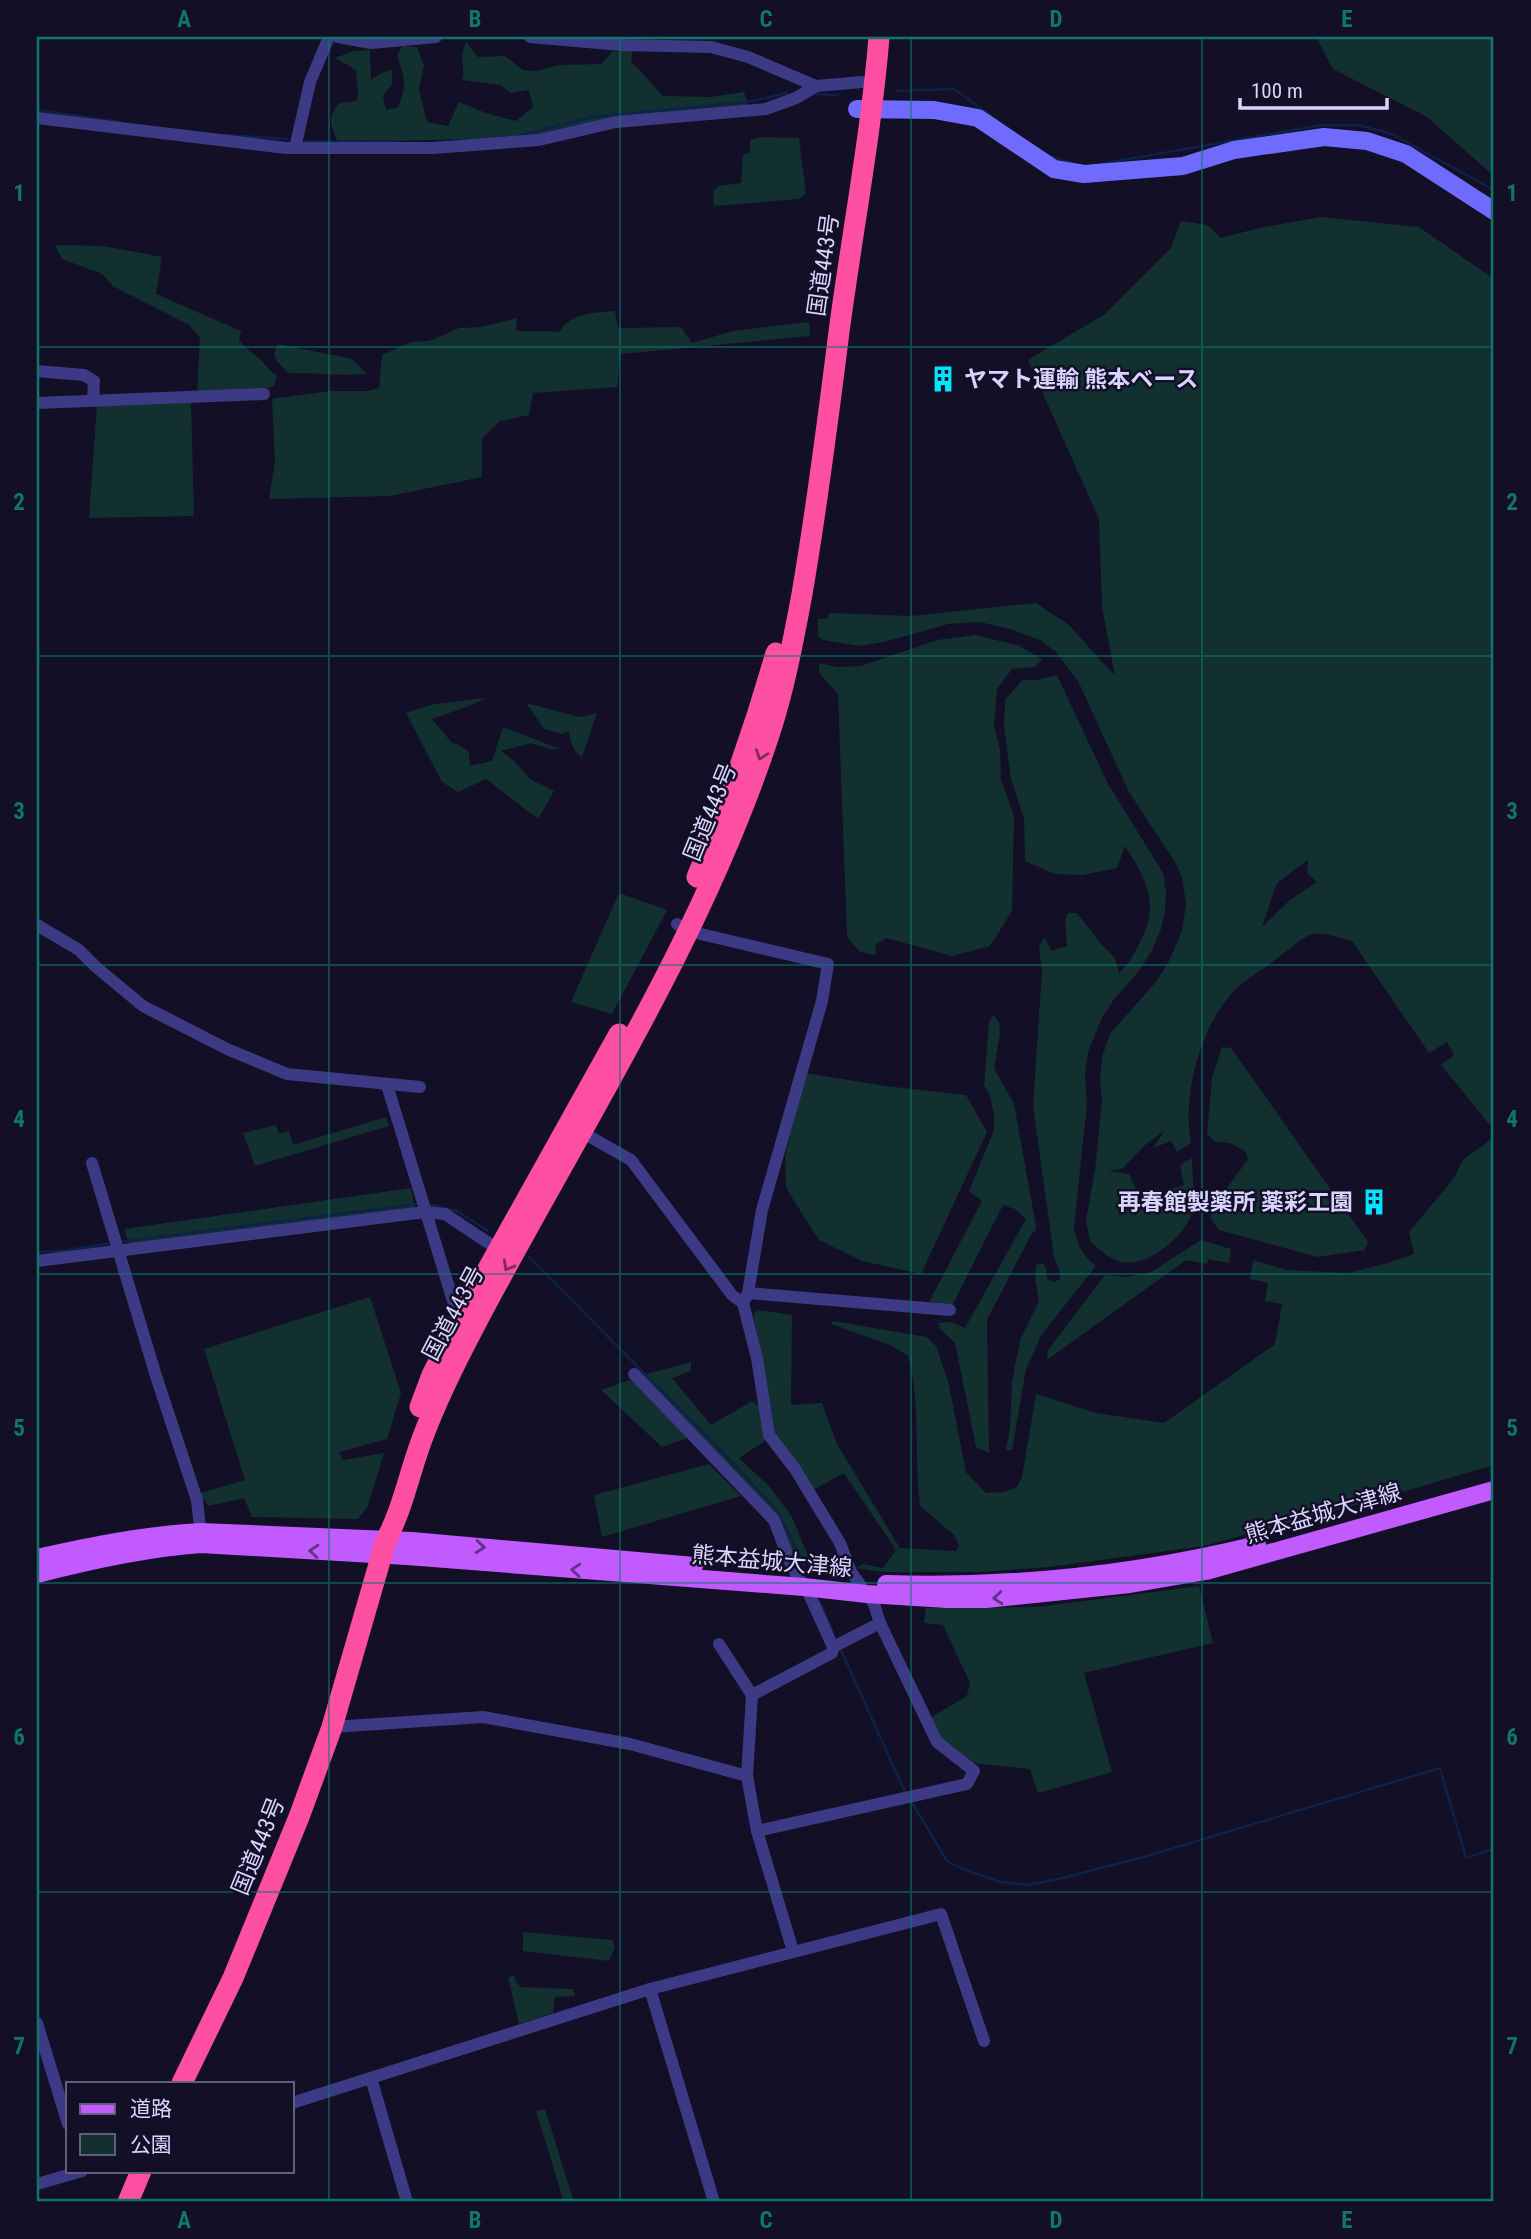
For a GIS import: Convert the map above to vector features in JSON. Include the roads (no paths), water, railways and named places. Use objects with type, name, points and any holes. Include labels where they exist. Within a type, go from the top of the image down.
[{"type":"highway","name":"国道443号","points":[[864,109],[862,82],[866,37]]},
{"type":"highway","name":"国道443号","points":[[182,2082],[233,1978],[299,1817],[332,1727],[384,1548],[445,1384],[683,927],[754,730],[779,645],[806,505],[864,109],[879,37]]},
{"type":"highway","name":"国道443号","points":[[384,1548],[385,1517],[432,1375],[499,1250],[576,1129]]},
{"type":"highway","points":[[128,2202],[141,2172]]},
{"type":"main road","name":"熊本益城大津線","points":[[863,1588],[1048,1581],[1200,1559],[1278,1540],[1494,1478]]},
{"type":"main road","name":"熊本益城大津線","points":[[37,1558],[171,1533],[201,1538],[384,1548],[801,1581],[947,1599],[986,1599],[1130,1584],[1206,1571],[1494,1490]]},
{"type":"main road","name":"熊本益城大津線","points":[[37,1574],[97,1558],[168,1547],[201,1538]]},
{"type":"street","points":[[295,148],[310,82],[329,37]]},
{"type":"street","points":[[338,37],[371,43],[436,37]]},
{"type":"street","points":[[530,37],[622,45],[711,47],[748,57],[816,86]]},
{"type":"street","points":[[37,117],[295,148],[433,148],[539,140],[616,121],[766,109],[796,98],[816,86],[862,82]]},
{"type":"street","points":[[864,109],[934,110],[978,118],[1054,169],[1084,174],[1183,166],[1234,150],[1324,137],[1367,141],[1405,154],[1494,211]]},
{"type":"street","points":[[37,371],[83,375],[94,381],[93,400]]},
{"type":"street","points":[[37,403],[264,394]]},
{"type":"street","points":[[37,925],[79,950],[144,1006],[227,1049],[287,1074],[420,1087]]},
{"type":"street","points":[[683,927],[828,964],[822,1001],[762,1210],[746,1298],[769,1435],[795,1469],[833,1532],[851,1572],[874,1604],[880,1623],[937,1742],[974,1771],[967,1784],[757,1831]]},
{"type":"street","points":[[387,1085],[454,1304],[466,1310]]},
{"type":"street","points":[[576,1129],[631,1160],[732,1295],[950,1311]]},
{"type":"street","points":[[92,1163],[156,1376],[197,1500],[201,1538]]},
{"type":"street","points":[[37,1261],[117,1244],[423,1206],[445,1214],[499,1250]]},
{"type":"street","points":[[634,1374],[774,1520],[792,1567],[837,1645]]},
{"type":"street","points":[[752,1695],[832,1653],[837,1645],[880,1623]]},
{"type":"street","points":[[719,1644],[752,1695],[747,1776],[757,1831],[793,1951]]},
{"type":"street","points":[[332,1727],[483,1717],[630,1744],[747,1776]]},
{"type":"street","points":[[294,2103],[650,1989],[940,1913],[984,2042]]},
{"type":"street","points":[[650,1989],[714,2202]]},
{"type":"street","points":[[37,2023],[66,2117]]},
{"type":"street","points":[[371,2078],[407,2202]]},
{"type":"street","points":[[37,2184],[79,2172]]},
{"type":"waterway","points":[[896,91],[954,89],[998,121]]},
{"type":"waterway","points":[[518,136],[592,117],[748,102],[787,93]]},
{"type":"waterway","points":[[813,94],[838,95]]},
{"type":"waterway","points":[[37,110],[120,122]]},
{"type":"waterway","points":[[1100,164],[1322,125],[1358,125],[1392,134],[1494,190]]},
{"type":"waterway","points":[[227,135],[287,139]]},
{"type":"waterway","points":[[305,141],[396,142]]},
{"type":"waterway","points":[[1049,156],[1076,164]]},
{"type":"waterway","points":[[119,1242],[418,1204]]},
{"type":"waterway","points":[[428,1204],[457,1211],[488,1231]]},
{"type":"waterway","points":[[37,1252],[112,1243]]},
{"type":"waterway","points":[[529,1257],[778,1512],[804,1565]]},
{"type":"waterway","points":[[820,1602],[833,1633]]},
{"type":"waterway","points":[[840,1648],[905,1792]]},
{"type":"waterway","points":[[911,1801],[947,1861],[1001,1882],[1027,1885],[1147,1856],[1440,1768],[1466,1858],[1494,1849]]},
{"type":"place","name":"ヤマト運輸 熊本ベース","points":[[943,379]]},
{"type":"place","name":"再春館製薬所 薬彩工園","points":[[1374,1202]]}]
